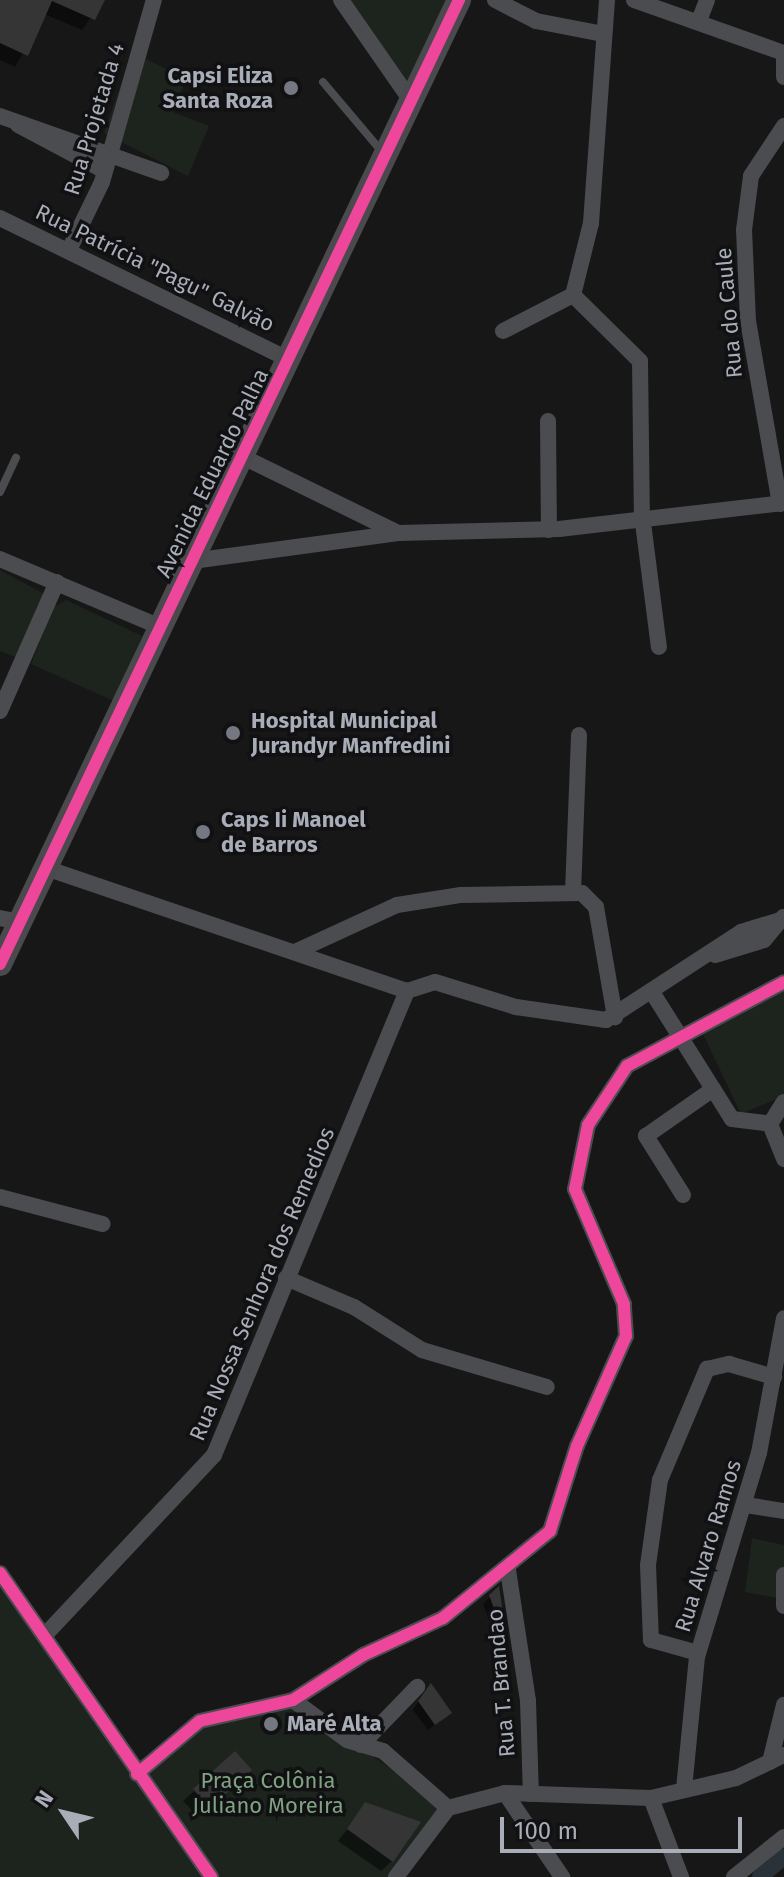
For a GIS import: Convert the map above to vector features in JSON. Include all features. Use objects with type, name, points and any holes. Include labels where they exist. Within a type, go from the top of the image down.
[{"type":"street","name":"Rua Projetada 4","points":[[70,248],[105,171],[154,0]]},
{"type":"street","points":[[341,0],[409,98]]},
{"type":"street","name":"Avenida Eduardo Palha","points":[[0,964],[10,920],[46,868],[241,456],[290,360],[409,98],[459,0]]},
{"type":"street","points":[[495,0],[536,21],[603,34]]},
{"type":"street","points":[[503,331],[573,295],[591,223],[607,0]]},
{"type":"street","points":[[634,0],[784,54],[784,77]]},
{"type":"street","points":[[699,21],[707,0]]},
{"type":"street","points":[[8,118],[161,173]]},
{"type":"street","points":[[8,118],[30,136],[105,171]]},
{"type":"street","name":"Rua do Caule","points":[[782,503],[748,321],[744,230],[751,176],[784,126]]},
{"type":"street","name":"Rua Patrícia \"Pagu\" Galvão","points":[[0,218],[70,248],[290,360]]},
{"type":"street","points":[[573,295],[640,361],[642,515],[659,647]]},
{"type":"street","points":[[548,421],[549,530]]},
{"type":"street","points":[[241,456],[398,533]]},
{"type":"street","points":[[192,561],[398,533],[549,530],[642,515],[782,503]]},
{"type":"street","points":[[0,559],[160,627]]},
{"type":"street","points":[[0,711],[57,582]]},
{"type":"street","points":[[573,892],[579,735]]},
{"type":"street","points":[[46,868],[407,991],[435,982],[554,1015],[615,1017],[715,955],[764,940],[781,919]]},
{"type":"street","points":[[297,951],[397,905],[573,892],[596,907],[615,1017]]},
{"type":"street","points":[[137,1774],[200,1721],[293,1700],[443,1618],[508,1570],[557,1518],[577,1446],[626,1336],[624,1304],[575,1189],[578,1156],[616,1078],[678,1033],[784,982]]},
{"type":"street","name":"Rua Nossa Senhora dos Remedios","points":[[45,1635],[214,1455],[407,991]]},
{"type":"street","points":[[652,992],[736,1123],[770,1124]]},
{"type":"street","points":[[683,1195],[646,1136],[713,1089]]},
{"type":"street","points":[[770,1124],[784,1102]]},
{"type":"street","points":[[770,1124],[784,1159]]},
{"type":"street","points":[[0,1197],[102,1224]]},
{"type":"street","points":[[286,1278],[354,1307],[422,1350],[547,1387]]},
{"type":"street","name":"Rua Alvaro Ramos","points":[[684,1789],[698,1653],[746,1505],[784,1321]]},
{"type":"street","points":[[698,1653],[651,1640],[648,1565],[660,1480],[707,1369],[729,1364],[774,1377]]},
{"type":"street","points":[[746,1505],[784,1511]]},
{"type":"street","name":"Rua T. Brandao","points":[[508,1570],[528,1701],[531,1794]]},
{"type":"street","points":[[0,1573],[211,1877]]},
{"type":"street","points":[[784,1575],[784,1606]]},
{"type":"street","points":[[361,1745],[417,1687]]},
{"type":"street","points":[[293,1700],[361,1745],[383,1751],[448,1808]]},
{"type":"street","points":[[396,1877],[448,1808],[505,1793],[651,1798],[777,1758],[784,1705]]},
{"type":"street","points":[[505,1793],[562,1877]]},
{"type":"street","points":[[651,1798],[681,1877]]},
{"type":"street","points":[[734,1877],[784,1837]]},
{"type":"lane","points":[[323,82],[384,153]]},
{"type":"lane","points":[[0,492],[16,458]]},
{"type":"green space","points":[[343,0],[452,0],[408,86]]},
{"type":"green space","points":[[132,52],[186,79],[173,112],[209,126],[188,176],[104,133]]},
{"type":"green space","points":[[0,570],[44,594],[18,658],[0,651]]},
{"type":"green space","points":[[66,600],[142,636],[114,701],[31,664],[54,607]]},
{"type":"green space","points":[[784,991],[784,1096],[741,1114],[701,1030]]},
{"type":"green space","points":[[752,1538],[784,1545],[784,1599],[745,1592]]},
{"type":"green space","points":[[0,1573],[211,1877],[0,1877]]},
{"type":"green space","name":"Praça Colônia Juliano Moreira","points":[[292,1701],[448,1808],[392,1877],[215,1877],[139,1774],[201,1725]]},
{"type":"building","points":[[0,0],[105,0],[95,20],[52,1],[28,56],[0,43]]},
{"type":"building","points":[[499,1586],[503,1613],[496,1614],[489,1595]]},
{"type":"building","points":[[431,1683],[452,1713],[435,1725],[418,1701]]},
{"type":"building","points":[[235,1751],[252,1770],[210,1808],[193,1789]]},
{"type":"building","points":[[365,1802],[421,1822],[393,1862],[347,1829]]},
{"type":"waterway","points":[[760,1877],[784,1857]]},
{"type":"cycle path","points":[[0,964],[459,0]]},
{"type":"cycle path","points":[[137,1774],[200,1721],[293,1700],[363,1655],[443,1618],[550,1531],[577,1446],[626,1336],[624,1304],[575,1189],[588,1125],[627,1066],[784,982]]},
{"type":"cycle path","points":[[0,1573],[211,1877]]},
{"type":"place","name":"Capsi Eliza Santa Roza","points":[[291,88]]},
{"type":"place","name":"Hospital Municipal Jurandyr Manfredini","points":[[233,733]]},
{"type":"place","name":"Caps Ii Manoel de Barros","points":[[203,832]]},
{"type":"place","name":"Maré Alta","points":[[271,1724]]}]
